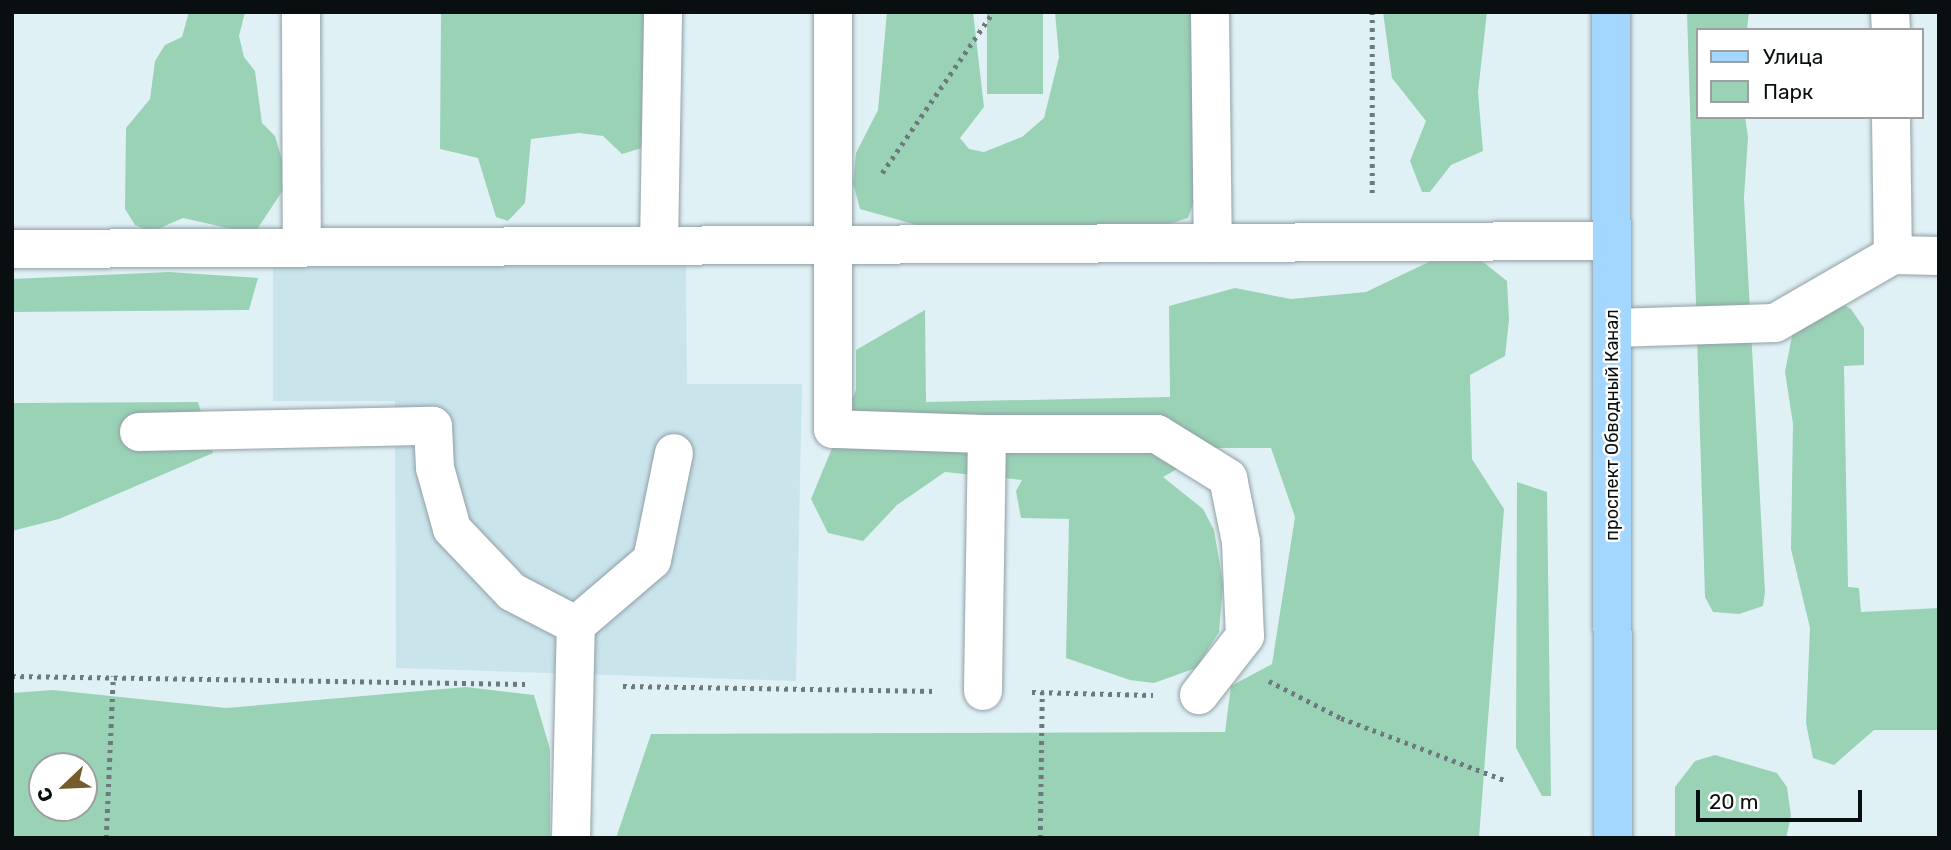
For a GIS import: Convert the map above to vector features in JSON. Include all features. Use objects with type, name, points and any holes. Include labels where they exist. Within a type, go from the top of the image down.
[{"type":"main road","name":"проспект Обводный Канал","points":[[1611,12],[1613,838]]},
{"type":"lane","points":[[301,12],[302,248]]},
{"type":"lane","points":[[659,246],[663,12]]},
{"type":"lane","points":[[833,12],[833,429],[988,435],[1157,433],[1228,478],[1241,542],[1245,636],[1199,695]]},
{"type":"lane","points":[[1210,12],[1213,243]]},
{"type":"lane","points":[[1891,119],[1893,255]]},
{"type":"lane","points":[[12,249],[1372,240],[1612,241]]},
{"type":"lane","points":[[1613,328],[1775,323],[1893,255],[1939,256]]},
{"type":"lane","points":[[138,432],[433,426],[435,468],[452,529],[512,592],[576,625]]},
{"type":"lane","points":[[983,691],[988,435]]},
{"type":"lane","points":[[571,838],[576,625],[652,560],[674,453]]},
{"type":"path","points":[[878,178],[993,12]]},
{"type":"path","points":[[1372,12],[1372,240]]},
{"type":"path","points":[[1227,659],[1341,719],[1507,781]]},
{"type":"path","points":[[106,838],[113,676]]},
{"type":"path","points":[[1040,838],[1042,693]]},
{"type":"shaded area","points":[[686,262],[687,384],[802,384],[796,681],[396,668],[395,401],[273,401],[273,263]]},
{"type":"green space","points":[[189,12],[245,12],[239,36],[244,57],[255,71],[262,123],[275,136],[285,170],[283,190],[254,234],[183,218],[151,232],[135,225],[125,209],[126,128],[150,99],[155,61],[165,45],[182,37]]},
{"type":"green space","points":[[441,12],[648,12],[645,147],[622,154],[603,136],[579,133],[531,139],[525,203],[508,221],[496,217],[478,158],[440,149]]},
{"type":"green space","points":[[887,12],[973,12],[984,107],[960,138],[969,149],[984,152],[1022,137],[1044,118],[1059,57],[1055,12],[1193,12],[1194,201],[1188,218],[1165,225],[924,227],[860,209],[853,183],[856,153],[878,110]]},
{"type":"green space","points":[[987,12],[1043,12],[1043,94],[987,94]]},
{"type":"green space","points":[[1383,12],[1487,12],[1478,92],[1483,151],[1451,165],[1430,192],[1422,192],[1410,161],[1426,121],[1392,78]]},
{"type":"green space","points":[[1687,12],[1749,12],[1747,28],[1696,28],[1696,119],[1745,119],[1748,137],[1744,198],[1765,592],[1763,606],[1739,614],[1713,612],[1705,597]]},
{"type":"green space","points":[[1462,256],[1483,262],[1507,281],[1509,320],[1505,356],[1470,375],[1472,459],[1504,509],[1479,838],[616,838],[651,734],[1225,732],[1231,686],[1272,664],[1295,517],[1271,448],[1214,448],[1163,477],[1203,509],[1214,530],[1223,584],[1219,632],[1196,668],[1154,683],[1130,680],[1066,658],[1069,519],[1021,518],[1016,491],[1022,480],[945,472],[897,505],[863,541],[828,533],[811,499],[856,390],[856,350],[925,310],[926,402],[1170,397],[1169,306],[1235,288],[1291,299],[1366,292],[1435,259]]},
{"type":"green space","points":[[169,272],[258,278],[249,310],[12,312],[12,279]]},
{"type":"green space","points":[[1828,296],[1851,309],[1864,328],[1864,365],[1844,366],[1848,587],[1859,588],[1861,612],[1939,608],[1939,730],[1874,730],[1834,765],[1813,758],[1806,723],[1810,628],[1791,549],[1793,424],[1785,372],[1799,300]]},
{"type":"green space","points":[[198,402],[213,453],[59,519],[12,531],[12,403]]},
{"type":"green space","points":[[1517,482],[1547,492],[1551,796],[1542,796],[1516,748]]},
{"type":"green space","points":[[466,687],[534,695],[550,749],[550,838],[12,838],[12,693],[53,690],[226,708]]},
{"type":"green space","points":[[1715,755],[1777,773],[1787,787],[1791,816],[1786,838],[1675,838],[1675,787],[1695,761]]}]
